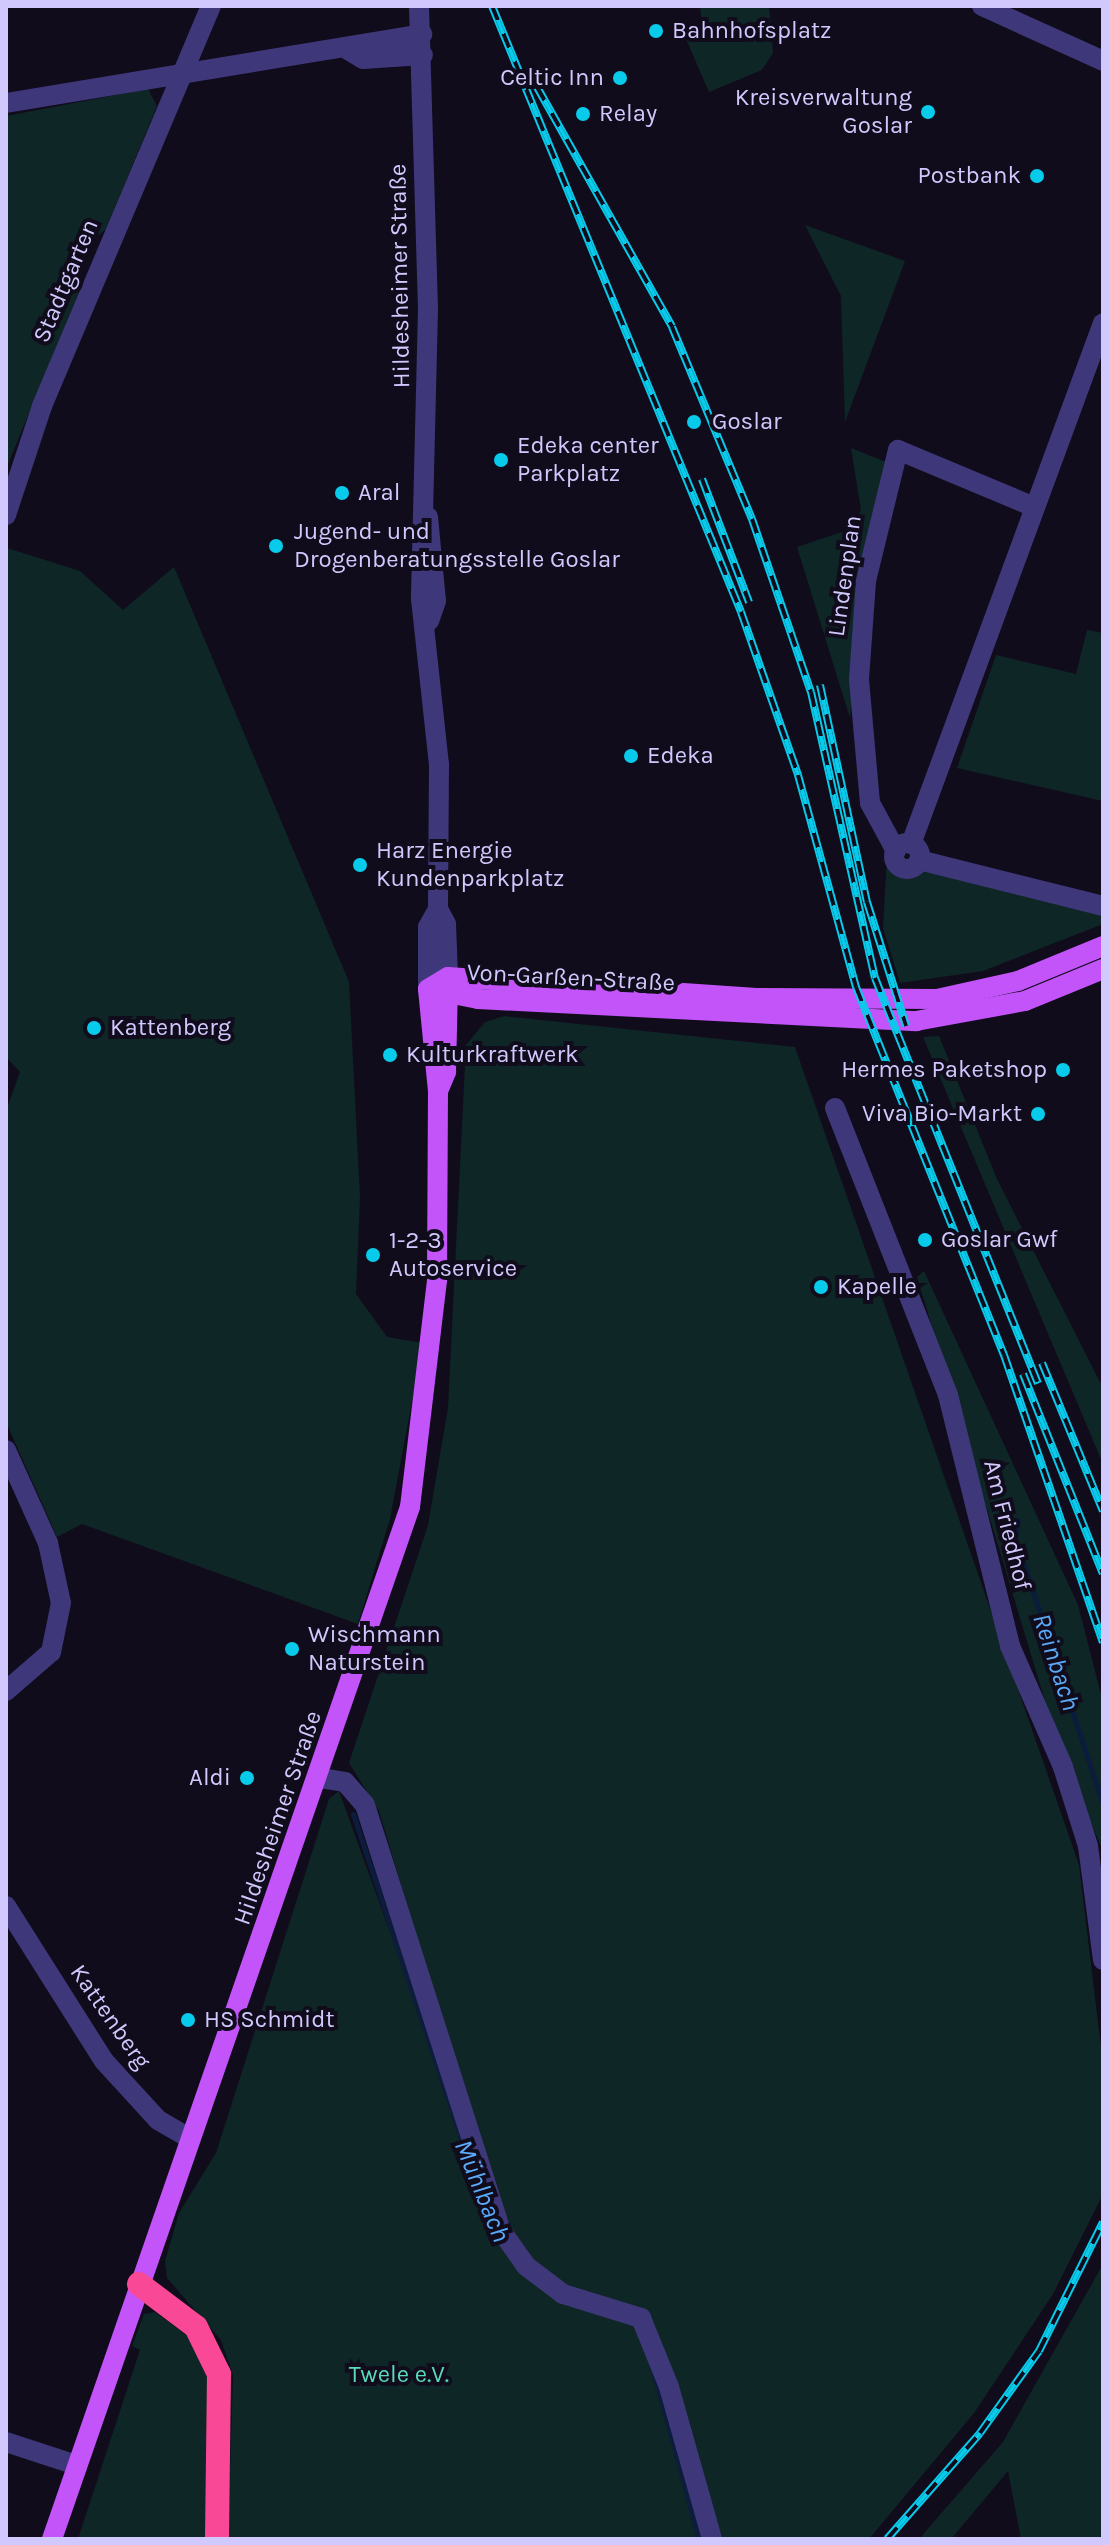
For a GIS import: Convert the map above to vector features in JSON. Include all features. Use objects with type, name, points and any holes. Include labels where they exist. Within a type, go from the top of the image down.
[{"type":"highway","points":[[139,2284],[196,2327],[219,2374],[217,2539]]},
{"type":"main road","name":"Von-Garßen-Straße","points":[[428,989],[448,987],[756,998],[937,999],[1018,981],[1103,946]]},
{"type":"main road","name":"Von-Garßen-Straße","points":[[448,987],[916,1021],[1025,1001],[1103,969]]},
{"type":"main road","name":"Hildesheimer Straße","points":[[438,1091],[446,1072],[448,987]]},
{"type":"main road","name":"Hildesheimer Straße","points":[[52,2539],[139,2284],[320,1778],[410,1507],[433,1348],[438,1091],[428,989]]},
{"type":"street","name":"Stadtgarten","points":[[6,515],[42,406],[181,70],[211,6]]},
{"type":"street","name":"Hildesheimer Straße","points":[[419,6],[423,55],[428,517],[436,601],[429,621],[438,909],[446,924],[448,987]]},
{"type":"street","points":[[982,6],[1100,55]]},
{"type":"street","points":[[6,103],[276,52],[348,50],[364,40],[422,34]]},
{"type":"street","points":[[348,50],[363,59],[423,55]]},
{"type":"street","points":[[1103,323],[909,852],[1103,906]]},
{"type":"street","name":"Lindenplan","points":[[909,852],[870,803],[859,679],[866,581],[898,450],[1034,507]]},
{"type":"street","name":"Hildesheimer Straße","points":[[428,989],[428,927],[438,909]]},
{"type":"street","name":"Am Friedhof","points":[[835,1108],[948,1395],[1010,1646],[1063,1767],[1088,1846],[1103,1960]]},
{"type":"street","points":[[6,1450],[48,1543],[61,1603],[51,1652],[6,1691]]},
{"type":"street","points":[[320,1778],[345,1782],[365,1805],[500,2229],[526,2266],[563,2294],[641,2318],[669,2387],[712,2539]]},
{"type":"street","name":"Kattenberg","points":[[6,1906],[104,2061],[158,2120],[191,2139]]},
{"type":"street","points":[[6,2442],[76,2465]]},
{"type":"green space","points":[[700,6],[769,6],[773,53],[762,70],[709,92],[683,32],[702,25]]},
{"type":"green space","points":[[148,89],[157,106],[106,229],[72,256],[81,287],[6,469],[6,116]]},
{"type":"green space","points":[[805,225],[905,261],[845,422],[841,296]]},
{"type":"green space","points":[[851,448],[891,464],[856,633],[850,718],[797,547],[851,529],[861,510]]},
{"type":"green space","name":"Kattenberg","points":[[7,548],[80,571],[123,610],[174,567],[349,982],[360,1197],[356,1294],[387,1337],[423,1343],[390,1519],[358,1624],[82,1524],[57,1537],[6,1422],[6,1111],[20,1072],[6,1057]]},
{"type":"green space","points":[[1087,630],[1103,633],[1103,801],[957,768],[996,655],[1076,674]]},
{"type":"green space","points":[[887,857],[1103,914],[1103,924],[983,971],[900,983],[883,928]]},
{"type":"green space","points":[[504,1016],[795,1047],[1079,1865],[1103,2064],[1103,2194],[1053,2294],[974,2413],[869,2539],[723,2539],[644,2315],[565,2292],[505,2233],[379,1811],[349,1763],[428,1525],[448,1408],[466,1045],[485,1022]]},
{"type":"green space","points":[[939,1036],[997,1179],[1103,1388],[1103,1464],[923,1037]]},
{"type":"green space","points":[[924,1271],[1078,1605],[1103,1702],[1103,1850],[1065,1767],[917,1277]]},
{"type":"green space","name":"Twele e.V.","points":[[339,1791],[499,2233],[525,2269],[639,2320],[654,2348],[699,2539],[228,2539],[233,2375],[221,2340],[167,2278],[165,2261],[179,2213],[216,2153],[329,1799]]},
{"type":"green space","points":[[1103,2264],[1103,2539],[1021,2539],[1008,2471],[951,2539],[919,2539],[1003,2442]]},
{"type":"green space","points":[[155,2312],[189,2337],[209,2381],[207,2539],[78,2539],[140,2350],[132,2346],[144,2314]]},
{"type":"waterway","name":"Reinbach","points":[[1018,1520],[1015,1537],[1103,1804]]},
{"type":"waterway","name":"Mühlbach","points":[[353,1814],[484,2208]]},
{"type":"waterway","name":"Mühlbach","points":[[652,2366],[699,2539]]},
{"type":"railway","points":[[492,6],[741,612],[798,775],[856,987],[1004,1355],[1103,1642]]},
{"type":"railway","points":[[537,87],[672,327],[752,519],[811,692],[875,978],[1038,1383]]},
{"type":"railway","points":[[702,479],[749,602]]},
{"type":"railway","points":[[820,685],[867,902],[906,1026]]},
{"type":"railway","points":[[1042,1363],[1103,1511]]},
{"type":"railway","points":[[1023,1374],[1103,1574]]},
{"type":"railway","points":[[887,2539],[980,2433],[1039,2351],[1103,2222]]},
{"type":"place","name":"Bahnhofsplatz","points":[[656,31]]},
{"type":"place","name":"Celtic Inn","points":[[620,78]]},
{"type":"place","name":"Kreisverwaltung Goslar","points":[[928,112]]},
{"type":"place","name":"Relay","points":[[583,114]]},
{"type":"place","name":"Postbank","points":[[1037,176]]},
{"type":"place","name":"Goslar","points":[[694,422]]},
{"type":"place","name":"Edeka center Parkplatz","points":[[501,460]]},
{"type":"place","name":"Aral","points":[[342,493]]},
{"type":"place","name":"Jugend- und Drogenberatungsstelle Goslar","points":[[276,546]]},
{"type":"place","name":"Edeka","points":[[631,756]]},
{"type":"place","name":"Harz Energie Kundenparkplatz","points":[[360,865]]},
{"type":"place","name":"Kattenberg","points":[[94,1028]]},
{"type":"place","name":"Kulturkraftwerk","points":[[390,1055]]},
{"type":"place","name":"Hermes Paketshop","points":[[1063,1070]]},
{"type":"place","name":"Viva Bio-Markt","points":[[1038,1114]]},
{"type":"place","name":"Goslar Gwf","points":[[925,1240]]},
{"type":"place","name":"1-2-3 Autoservice","points":[[373,1255]]},
{"type":"place","name":"Kapelle","points":[[821,1287]]},
{"type":"place","name":"Wischmann Naturstein","points":[[292,1649]]},
{"type":"place","name":"Aldi","points":[[247,1778]]},
{"type":"place","name":"HS Schmidt","points":[[188,2020]]}]
